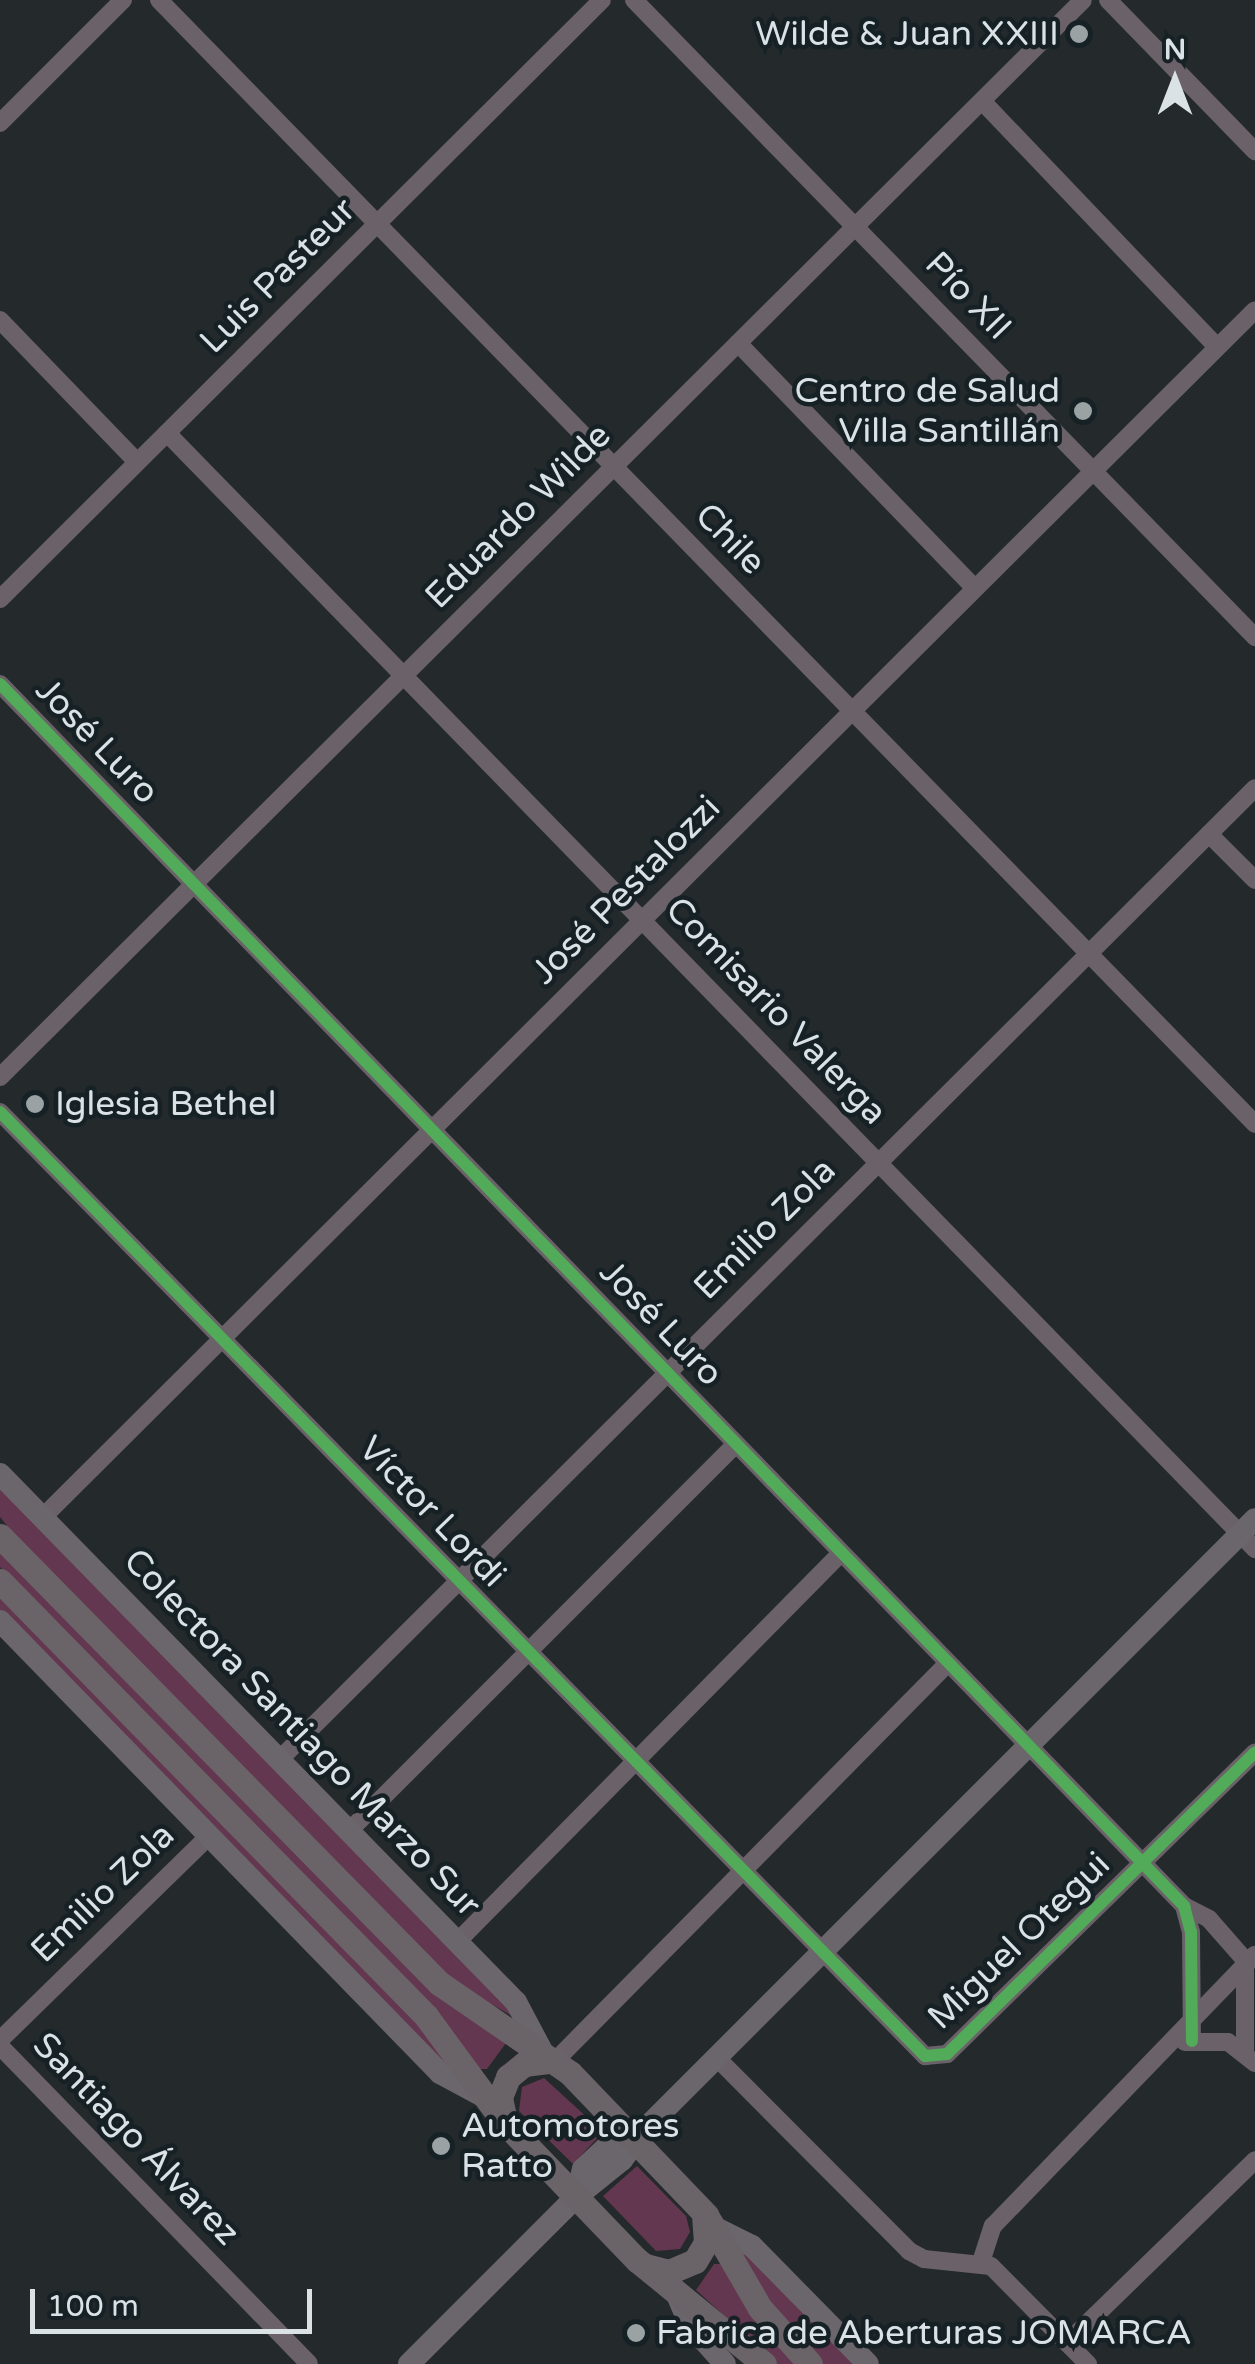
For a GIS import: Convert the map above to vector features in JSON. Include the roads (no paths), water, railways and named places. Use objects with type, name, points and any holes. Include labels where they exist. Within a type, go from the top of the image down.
[{"type":"main road","points":[[6,1540],[439,1983],[549,2054],[634,2139],[696,2203],[767,2317],[810,2364]]},
{"type":"main road","points":[[0,1581],[426,2016],[511,2130],[636,2260],[764,2364]]},
{"type":"main road","points":[[511,2130],[500,2104],[508,2077],[524,2064],[549,2054]]},
{"type":"main road","points":[[636,2260],[662,2272],[695,2261],[707,2228],[696,2203]]},
{"type":"street","points":[[0,122],[123,0]]},
{"type":"street","name":"Chile","points":[[159,0],[1255,1124]]},
{"type":"street","name":"Luis Pasteur","points":[[0,599],[602,0]]},
{"type":"street","name":"Pío XII","points":[[634,0],[1255,638]]},
{"type":"street","name":"Eduardo Wilde","points":[[0,1077],[1083,0]]},
{"type":"street","points":[[1108,0],[1255,151]]},
{"type":"street","points":[[982,101],[1217,347]]},
{"type":"street","name":"José Pestalozzi","points":[[43,1517],[1255,310]]},
{"type":"street","points":[[0,320],[137,462]]},
{"type":"street","points":[[738,343],[975,588]]},
{"type":"street","name":"Comisario Valerga","points":[[167,433],[878,1162],[1250,1534]]},
{"type":"street","name":"José Luro","points":[[0,684],[1184,1906],[1209,1919],[1251,1972]]},
{"type":"street","name":"Emilio Zola","points":[[279,1760],[1255,788]]},
{"type":"street","points":[[1209,834],[1255,880]]},
{"type":"street","name":"Víctor Lordi","points":[[0,1112],[820,1954]]},
{"type":"street","points":[[348,1831],[736,1444]]},
{"type":"street","name":"Colectora Santiago Marzo Sur","points":[[0,1474],[457,1942],[524,2013],[549,2054]]},
{"type":"street","points":[[408,2364],[576,2197],[584,2169],[611,2143],[634,2139],[1028,1746],[1250,1534]]},
{"type":"street","points":[[457,1942],[841,1552]]},
{"type":"street","points":[[0,1621],[440,2073],[488,2099]]},
{"type":"street","points":[[549,2054],[742,1873],[948,1663]]},
{"type":"street","name":"Miguel Otegui","points":[[820,1954],[922,2054],[939,2059],[1255,1752]]},
{"type":"street","name":"Emilio Zola","points":[[0,2043],[209,1836]]},
{"type":"street","points":[[1184,1906],[1191,1932],[1192,2041]]},
{"type":"street","points":[[981,2262],[993,2226],[1162,2052],[1190,2016],[1251,1972]]},
{"type":"street","points":[[1250,2058],[1251,1972]]},
{"type":"street","points":[[1162,2052],[1192,2041],[1228,2042],[1250,2058]]},
{"type":"street","name":"Santiago Álvarez","points":[[0,2043],[309,2364]]},
{"type":"street","points":[[716,2057],[912,2254],[981,2262],[1088,2364]]},
{"type":"street","points":[[1068,2343],[1255,2160]]},
{"type":"street","points":[[714,2228],[752,2246],[868,2364]]},
{"type":"street","points":[[675,2290],[690,2326],[725,2364]]},
{"type":"place","name":"Wilde & Juan XXIII","points":[[1079,34]]},
{"type":"place","name":"Centro de Salud Villa Santillán","points":[[1083,411]]},
{"type":"place","name":"Iglesia Bethel","points":[[35,1104]]},
{"type":"place","name":"Automotores Ratto","points":[[441,2146]]},
{"type":"place","name":"Fabrica de Aberturas JOMARCA","points":[[636,2333]]}]
